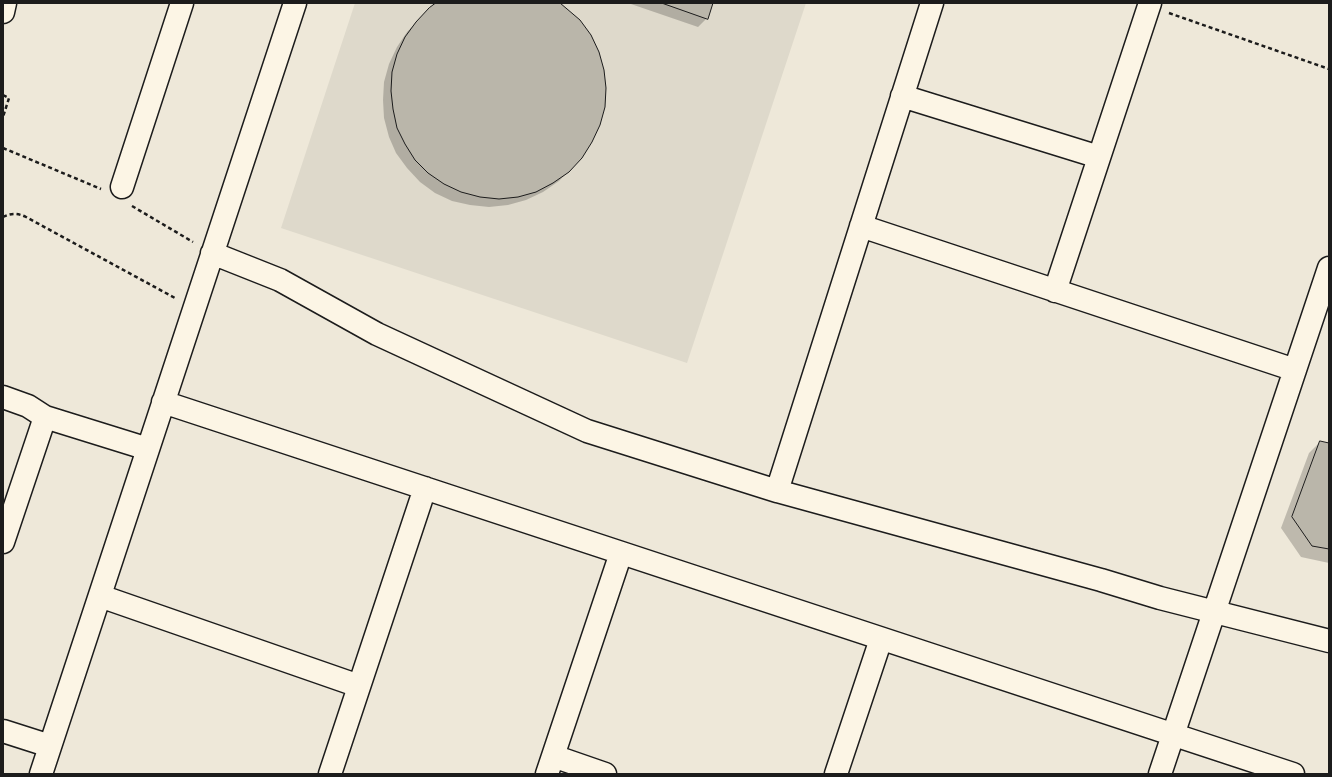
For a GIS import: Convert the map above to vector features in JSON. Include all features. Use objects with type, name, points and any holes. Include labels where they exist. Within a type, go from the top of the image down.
[{"type":"main road","points":[[3,12],[5,3]]},
{"type":"main road","points":[[122,187],[182,3]]},
{"type":"main road","points":[[41,774],[295,3]]},
{"type":"main road","points":[[777,491],[932,3]]},
{"type":"main road","points":[[1055,291],[1150,4]]},
{"type":"main road","points":[[902,96],[1099,157]]},
{"type":"main road","points":[[861,226],[1295,370]]},
{"type":"main road","points":[[212,253],[280,280],[377,334],[587,431],[777,491],[1101,580],[1160,598],[1329,641]]},
{"type":"main road","points":[[1160,774],[1295,370],[1320,323],[1329,268]]},
{"type":"main road","points":[[3,398],[28,406],[45,417],[148,449]]},
{"type":"main road","points":[[163,402],[1292,774]]},
{"type":"main road","points":[[3,542],[45,417]]},
{"type":"main road","points":[[330,774],[425,488]]},
{"type":"main road","points":[[605,774],[550,765],[621,553]]},
{"type":"main road","points":[[100,596],[359,686]]},
{"type":"main road","points":[[836,774],[881,639]]},
{"type":"main road","points":[[3,731],[50,746]]},
{"type":"path","points":[[1150,4],[1329,69]]},
{"type":"path","points":[[3,95],[9,98],[3,117]]},
{"type":"path","points":[[3,217],[20,214],[195,308]]},
{"type":"shaded area","points":[[355,3],[806,3],[687,363],[281,228]]},
{"type":"building","points":[[436,3],[560,3],[580,20],[591,35],[599,52],[604,70],[606,88],[605,107],[600,125],[592,142],[582,158],[569,172],[536,192],[518,197],[499,199],[480,197],[461,192],[444,184],[428,173],[415,160],[397,128],[391,91],[392,72],[397,54],[405,37],[416,22]]},
{"type":"building","points":[[662,3],[713,3],[708,19]]},
{"type":"building","points":[[1320,441],[1329,443],[1329,549],[1312,546],[1292,517]]}]
